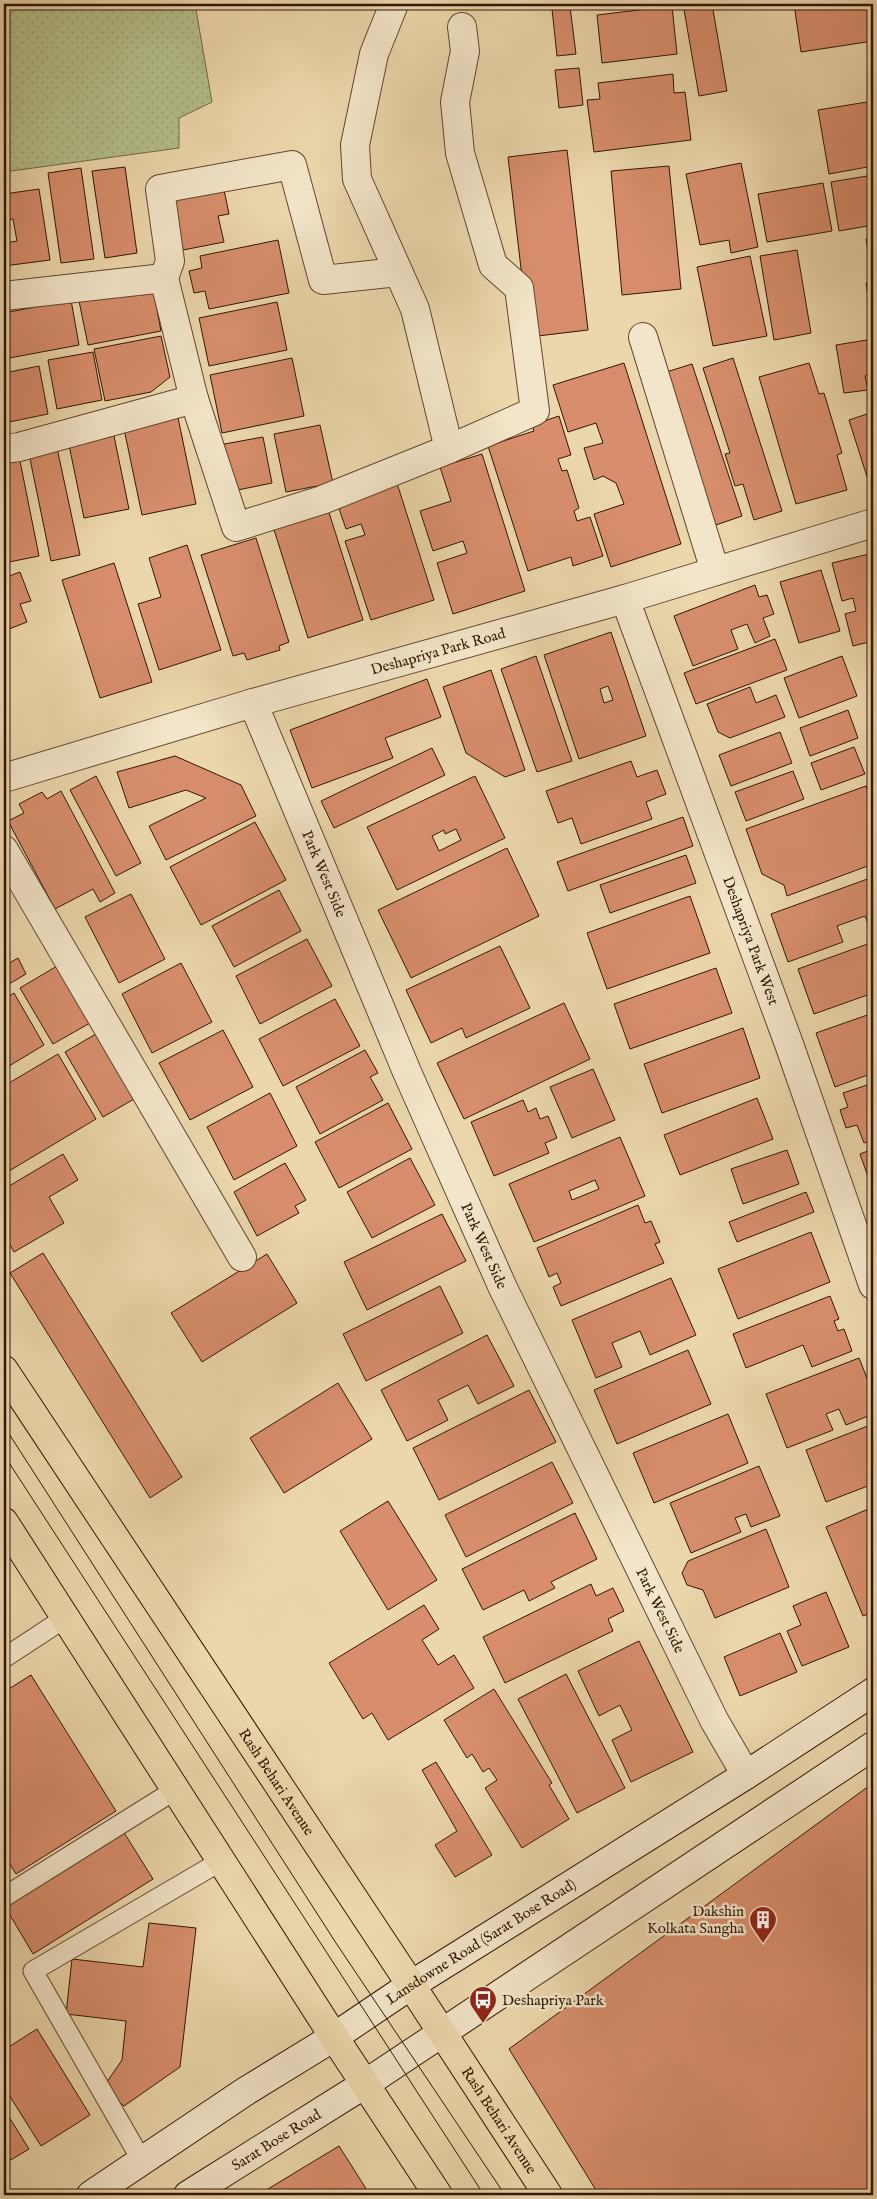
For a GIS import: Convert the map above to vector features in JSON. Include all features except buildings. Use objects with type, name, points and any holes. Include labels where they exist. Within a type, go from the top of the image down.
[{"type":"main road","name":"Rash Behari Avenue","points":[[4,1370],[548,2195]]},
{"type":"main road","points":[[4,1522],[334,2037],[438,2195]]},
{"type":"street","points":[[394,4],[374,54],[355,145],[357,179],[415,309],[449,449]]},
{"type":"street","points":[[398,272],[323,280],[292,165],[160,189],[170,262],[164,278],[194,398],[236,527],[322,500],[449,449],[535,411],[519,288],[493,265],[460,153],[456,102],[466,50],[462,27]]},
{"type":"street","points":[[4,296],[164,278]]},
{"type":"street","points":[[643,337],[714,571]]},
{"type":"street","points":[[4,449],[18,447],[194,398]]},
{"type":"street","name":"Deshapriya Park Road","points":[[4,778],[252,703],[624,598],[873,523]]},
{"type":"street","name":"Deshapriya Park West","points":[[624,598],[789,1044],[873,1285]]},
{"type":"street","name":"Park West Side","points":[[252,703],[407,1072],[503,1288],[714,1720],[746,1775]]},
{"type":"street","points":[[4,850],[242,1258]]},
{"type":"street","name":"Lansdowne Road (Sarat Bose Road)","points":[[91,2195],[246,2091],[746,1775],[873,1692]]},
{"type":"street","points":[[365,2084],[873,1746]]},
{"type":"street","name":"Sarat Bose Road","points":[[188,2195],[365,2084]]},
{"type":"lane","points":[[4,1658],[65,1618]]},
{"type":"lane","points":[[4,1897],[175,1790]]},
{"type":"lane","points":[[142,2161],[33,1971],[221,1861]]},
{"type":"green space","points":[[4,4],[195,4],[212,102],[179,118],[179,148],[4,172]]},
{"type":"tram line","points":[[4,1426],[336,1943],[505,2195]]},
{"type":"tram line","points":[[4,1455],[484,2195]]},
{"type":"place","name":"Dakshin Kolkata Sangha","points":[[763,1944]]},
{"type":"place","name":"Deshapriya Park","points":[[483,2024]]}]
